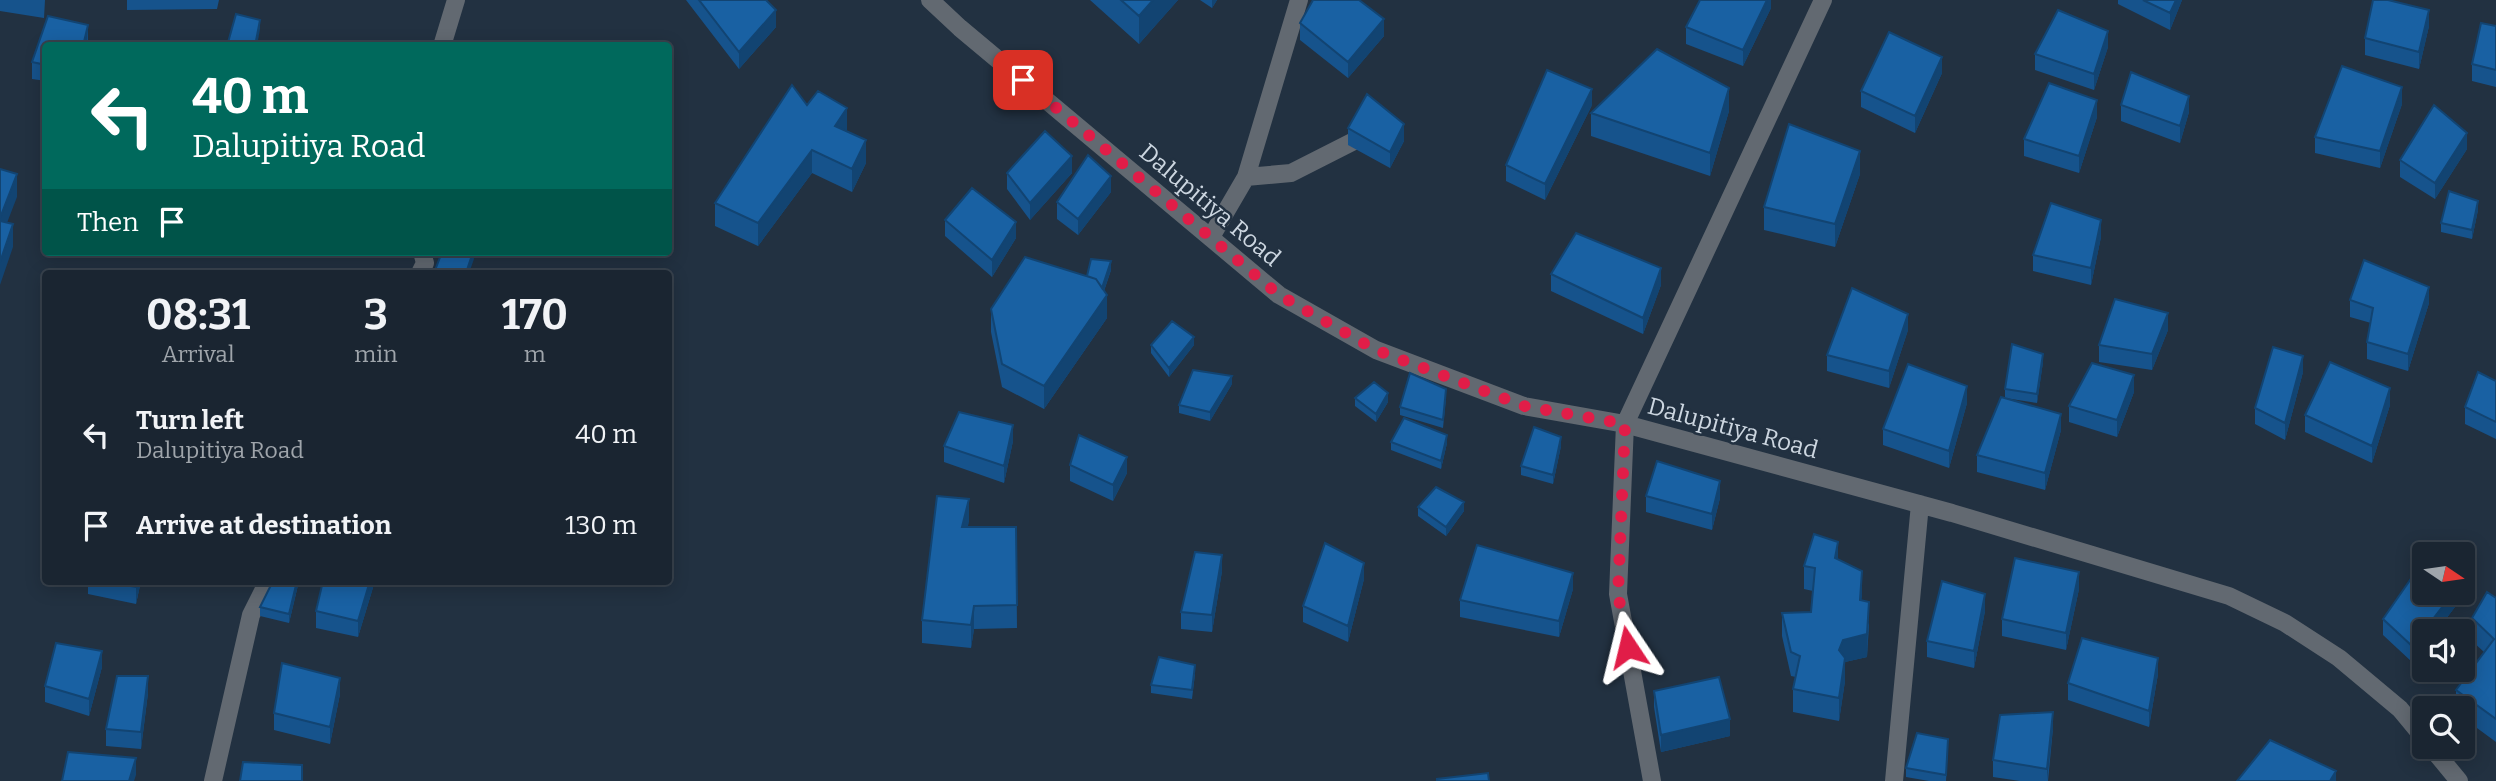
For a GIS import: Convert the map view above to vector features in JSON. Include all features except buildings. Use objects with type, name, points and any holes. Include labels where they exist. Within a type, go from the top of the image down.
[{"type":"street","points":[[443,42],[456,0]]},
{"type":"street","name":"Dalupitiya Road","points":[[930,0],[1279,295],[1376,350],[1524,406],[1625,424],[1920,504],[2229,596],[2285,623],[2339,658],[2400,709],[2412,724]]},
{"type":"street","points":[[1211,237],[1246,177],[1300,0]]},
{"type":"street","points":[[1652,781],[1618,594],[1625,424],[1823,0]]},
{"type":"street","points":[[1246,177],[1292,173],[1359,139]]},
{"type":"street","points":[[1894,781],[1920,504]]},
{"type":"street","points":[[213,781],[251,615],[266,585]]},
{"type":"street","points":[[2441,759],[2459,781]]},
{"type":"route","points":[[1023,80],[1279,295],[1376,350],[1524,406],[1625,424],[1618,594],[1628,647]]}]
